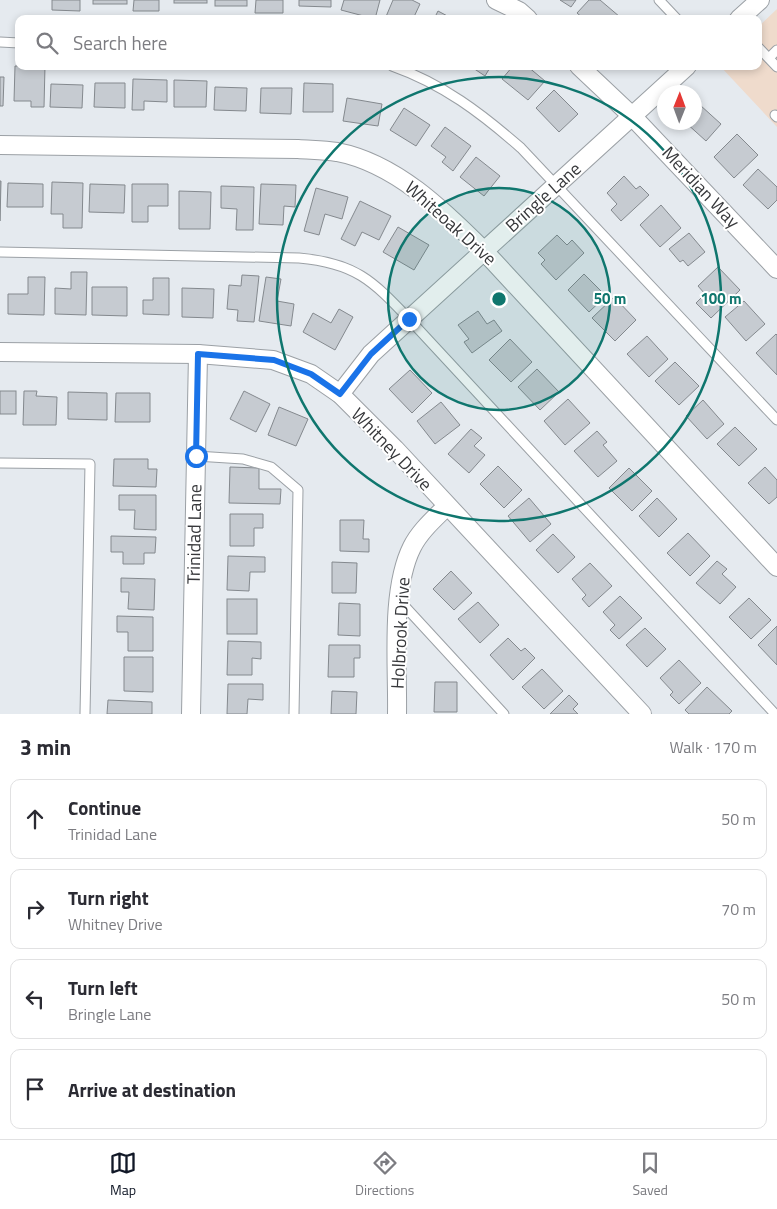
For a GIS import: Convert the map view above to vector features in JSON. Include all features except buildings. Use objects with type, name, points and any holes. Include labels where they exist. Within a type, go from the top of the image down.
[{"type":"street","points":[[496,0],[524,15]]},
{"type":"street","points":[[743,15],[760,0]]},
{"type":"street","name":"Meridian Way","points":[[583,70],[632,116],[777,269]]},
{"type":"street","name":"Bringle Lane","points":[[340,394],[371,354],[683,70]]},
{"type":"street","name":"Whiteoak Drive","points":[[0,145],[298,149],[336,152],[355,158],[402,179],[458,224],[777,567]]},
{"type":"street","name":"Whitney Drive","points":[[0,352],[198,354],[274,360],[311,374],[340,394],[395,449],[642,714]]},
{"type":"street","name":"Trinidad Lane","points":[[191,714],[198,354]]},
{"type":"street","name":"Holbrook Drive","points":[[397,714],[399,600],[404,568],[413,546],[426,526],[447,506]]},
{"type":"lane","points":[[659,0],[673,15]]},
{"type":"lane","points":[[0,42],[15,43]]},
{"type":"lane","points":[[769,58],[777,50]]},
{"type":"lane","points":[[762,51],[777,67]]},
{"type":"lane","points":[[402,70],[436,84],[482,113],[521,148],[777,420]]},
{"type":"lane","points":[[0,252],[323,260],[370,280],[409,319],[775,714]]},
{"type":"lane","points":[[196,456],[243,459],[271,467],[298,490],[294,714]]},
{"type":"lane","points":[[0,463],[90,464],[85,714]]},
{"type":"lane","points":[[399,600],[500,712]]},
{"type":"shaded area","points":[[777,9],[777,127],[724,70],[762,70],[762,23]]},
{"type":"route","points":[[196,456],[198,354],[274,360],[311,374],[340,394],[371,354],[409,319]]}]
